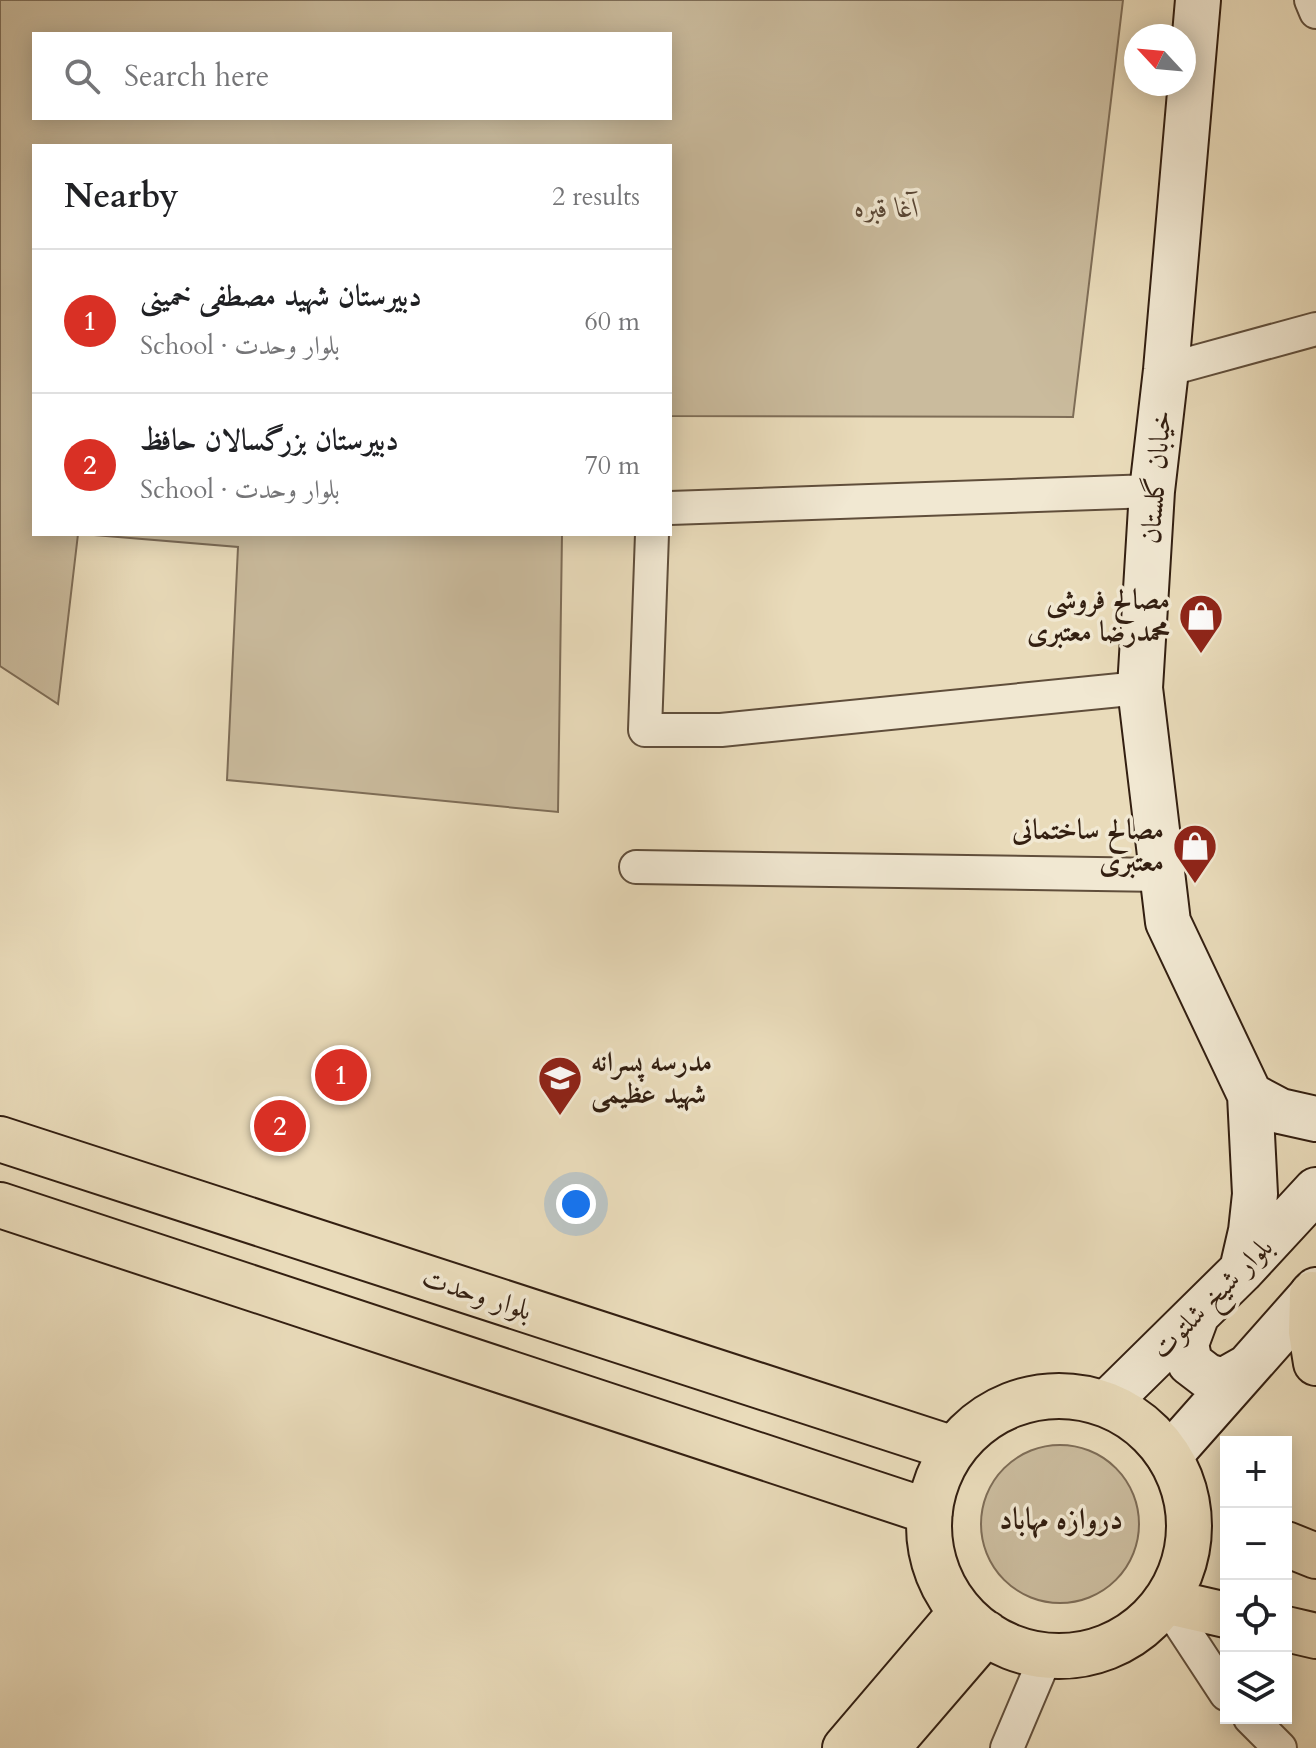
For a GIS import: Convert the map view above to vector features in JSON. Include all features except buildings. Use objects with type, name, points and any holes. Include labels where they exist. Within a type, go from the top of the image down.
[{"type":"main road","name":"خیابان گلستان","points":[[1198,0],[1166,370],[1152,491],[1140,688],[1168,922],[1250,1095],[1255,1194],[1242,1270]]},
{"type":"main road","points":[[1250,1095],[1280,1111],[1316,1119]]},
{"type":"main road","name":"بلوار وحدت","points":[[0,1139],[954,1449]]},
{"type":"main road","name":"بلوار شیخ شلتوت","points":[[1106,1404],[1196,1317],[1316,1190]]},
{"type":"main road","points":[[0,1205],[930,1512]]},
{"type":"main road","points":[[1314,1292],[1311,1332],[1316,1363]]},
{"type":"main road","points":[[1169,1456],[1314,1292]]},
{"type":"main road","points":[[1196,1317],[1186,1344],[1190,1363],[1207,1376],[1223,1381],[1246,1368]]},
{"type":"main road","points":[[1064,1395],[1106,1404],[1131,1416],[1152,1434],[1207,1512],[1189,1538],[1181,1571],[1165,1601],[1133,1633],[1106,1647],[1076,1655],[1046,1656],[1014,1648],[974,1623],[950,1598],[937,1571],[930,1542],[930,1512],[937,1479],[954,1449],[984,1419],[1022,1401],[1064,1395]]},
{"type":"main road","points":[[1292,1546],[1316,1556]]},
{"type":"main road","points":[[1165,1601],[1220,1614]]},
{"type":"main road","points":[[845,1748],[974,1623]]},
{"type":"main road","points":[[887,1748],[974,1623]]},
{"type":"main road","points":[[1292,1630],[1316,1636]]},
{"type":"street","points":[[1311,0],[1316,12]]},
{"type":"street","points":[[1166,370],[1316,329]]},
{"type":"street","points":[[672,508],[1152,491]]},
{"type":"street","points":[[652,536],[645,730],[721,730],[1140,688]]},
{"type":"street","points":[[636,867],[1162,875]]},
{"type":"street","points":[[1165,1601],[1220,1685]]},
{"type":"street","points":[[1007,1748],[1046,1656]]},
{"type":"street","points":[[1256,1724],[1280,1748]]},
{"type":"green space","name":"آغا قبره","points":[[0,0],[1123,0],[1073,417],[672,416],[672,144],[32,144],[32,536],[78,536],[58,704],[0,666]]},
{"type":"green space","points":[[106,536],[562,536],[558,812],[227,780],[238,547]]},
{"type":"green space","points":[[1060,1445],[1090,1451],[1116,1468],[1133,1494],[1139,1524],[1133,1554],[1116,1580],[1090,1597],[1060,1603],[1030,1597],[1004,1580],[987,1554],[981,1524],[987,1494],[1004,1468],[1030,1451]]},
{"type":"place","name":"مصالح فروشی محمدرضا معتبری","points":[[1201,655]]},
{"type":"place","name":"مصالح ساختمانی معتبری","points":[[1195,885]]},
{"type":"place","name":"دبیرستان شهید مصطفی خمینی","points":[[341,1075]]},
{"type":"place","name":"مدرسه پسرانه شهید عظیمی","points":[[560,1117]]},
{"type":"place","name":"دبیرستان بزرگسالان حافظ","points":[[280,1126]]},
{"type":"district","name":"دروازه مهاباد","points":[[1061,1519]]}]
